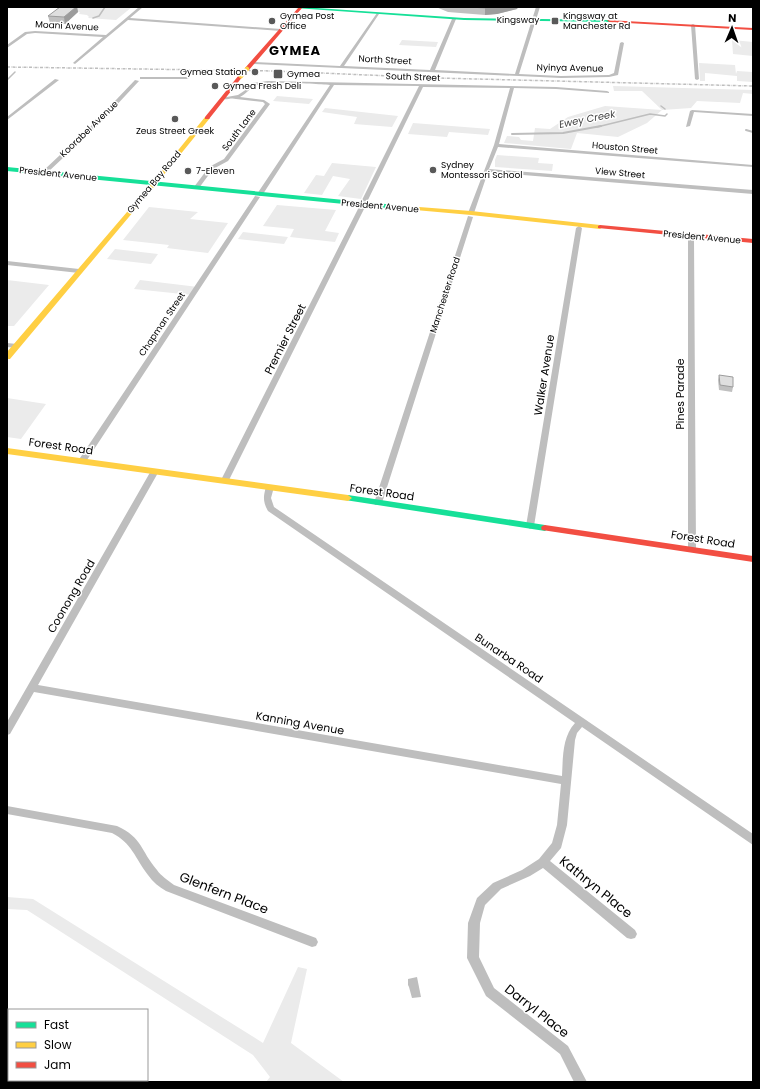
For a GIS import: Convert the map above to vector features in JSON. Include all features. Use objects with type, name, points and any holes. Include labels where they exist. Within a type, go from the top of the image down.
[{"type":"main road","name":"Kingsway","points":[[283,7],[454,19],[606,20],[753,29]]},
{"type":"main road","name":"Kingsway","points":[[328,7],[463,16],[535,19],[610,17],[753,26]]},
{"type":"main road","name":"Gymea Bay Road","points":[[7,358],[223,98],[300,8]]},
{"type":"main road","name":"President Avenue","points":[[7,169],[43,174],[363,206],[753,241]]},
{"type":"main road","name":"President Avenue","points":[[7,174],[43,174]]},
{"type":"main road","name":"President Avenue","points":[[152,185],[197,187],[258,195]]},
{"type":"main road","name":"President Avenue","points":[[471,215],[579,228],[753,244]]},
{"type":"main road","name":"Forest Road","points":[[7,451],[225,480],[753,559]]},
{"type":"street","points":[[76,63],[141,7]]},
{"type":"street","points":[[517,74],[538,7]]},
{"type":"street","points":[[342,66],[377,14]]},
{"type":"street","points":[[126,19],[280,30]]},
{"type":"street","points":[[432,71],[454,19]]},
{"type":"street","points":[[693,25],[697,79]]},
{"type":"street","name":"Moani Avenue","points":[[7,47],[26,33],[35,32],[106,36]]},
{"type":"street","name":"Nyinya Avenue","points":[[517,74],[561,77],[613,76],[616,74],[622,43]]},
{"type":"street","name":"North Street","points":[[247,70],[342,66],[517,74]]},
{"type":"street","name":"Koorabel Avenue","points":[[43,174],[97,123],[137,81],[134,79],[187,78]]},
{"type":"street","points":[[7,119],[57,80]]},
{"type":"street","name":"South Street","points":[[236,97],[246,92],[254,84],[262,82],[556,88],[607,92]]},
{"type":"street","name":"Chapman Street","points":[[82,461],[333,83]]},
{"type":"street","name":"Premier Street","points":[[225,480],[363,206],[422,85]]},
{"type":"street","name":"Manchester Road","points":[[378,503],[471,215],[496,145],[512,88]]},
{"type":"street","points":[[223,98],[236,97]]},
{"type":"street","name":"South Lane","points":[[197,187],[212,168],[226,160],[268,104],[264,101],[236,97]]},
{"type":"street","points":[[688,126],[692,111],[698,110],[753,115]]},
{"type":"street","name":"Houston Street","points":[[496,145],[753,166]]},
{"type":"street","name":"View Street","points":[[486,170],[753,192]]},
{"type":"street","name":"Walker Avenue","points":[[530,526],[579,228]]},
{"type":"street","name":"Pines Parade","points":[[691,239],[692,549]]},
{"type":"street","points":[[7,263],[79,271]]},
{"type":"street","points":[[7,345],[17,346]]},
{"type":"street","name":"Coonong Road","points":[[7,731],[155,471]]},
{"type":"street","name":"Bunarba Road","points":[[270,487],[267,499],[271,509],[753,840]]},
{"type":"street","name":"Kanning Avenue","points":[[32,688],[565,781]]},
{"type":"street","name":"Darryl Place","points":[[581,722],[573,731],[570,740],[562,825],[557,845],[543,862],[526,873],[497,886],[481,902],[474,923],[473,958],[490,992],[564,1050],[581,1082]]},
{"type":"street","name":"Glenfern Place","points":[[7,810],[113,829],[120,832],[134,842],[150,871],[170,888],[312,942]]},
{"type":"street","name":"Kathryn Place","points":[[543,862],[631,934]]},
{"type":"shaded area","points":[[61,7],[132,7],[116,20],[88,18],[89,17],[87,15],[79,14],[80,12],[56,11]]},
{"type":"shaded area","points":[[402,40],[438,42],[436,47],[399,45]]},
{"type":"shaded area","points":[[732,40],[753,42],[753,56],[733,54]]},
{"type":"shaded area","points":[[699,63],[735,65],[736,74],[737,71],[753,72],[753,82],[737,81],[737,76],[705,73],[705,81],[700,81]]},
{"type":"shaded area","points":[[613,86],[753,90],[753,94],[743,93],[740,103],[697,101],[691,108],[662,110],[642,91],[614,91]]},
{"type":"shaded area","points":[[277,96],[313,99],[309,104],[273,101]]},
{"type":"shaded area","points":[[605,106],[662,110],[647,123],[618,137],[577,133],[571,149],[504,143],[507,136],[519,137],[521,140],[533,141],[535,128],[550,129],[568,117]]},
{"type":"shaded area","points":[[325,108],[398,116],[392,127],[354,124],[357,117],[322,112]]},
{"type":"shaded area","points":[[413,123],[490,129],[488,135],[449,132],[447,137],[408,134]]},
{"type":"shaded area","points":[[497,155],[539,158],[538,163],[553,164],[552,171],[495,167]]},
{"type":"shaded area","points":[[332,163],[376,167],[361,199],[338,196],[350,179],[333,176],[322,195],[304,193],[316,175],[324,176]]},
{"type":"shaded area","points":[[277,205],[336,210],[325,231],[339,233],[335,242],[290,237],[294,229],[263,226]]},
{"type":"shaded area","points":[[149,207],[198,212],[190,219],[228,223],[208,253],[167,248],[169,245],[123,240]]},
{"type":"shaded area","points":[[243,232],[288,237],[284,244],[238,239]]},
{"type":"shaded area","points":[[115,249],[158,254],[151,264],[107,259]]},
{"type":"shaded area","points":[[7,280],[49,285],[14,326],[7,326]]},
{"type":"shaded area","points":[[140,280],[198,287],[192,295],[134,289]]},
{"type":"shaded area","points":[[7,398],[46,404],[21,439],[7,437]]},
{"type":"shaded area","points":[[7,897],[33,899],[263,1043],[298,967],[307,969],[291,1043],[344,1082],[266,1082],[270,1077],[253,1055],[27,910],[7,909]]},
{"type":"shaded area","points":[[417,977],[421,997],[412,998],[408,985],[408,979]]},
{"type":"building","points":[[60,7],[76,7],[64,17],[48,16]]},
{"type":"building","points":[[470,7],[500,7],[485,8]]},
{"type":"building","points":[[719,375],[733,377],[733,387],[720,385]]},
{"type":"waterway","points":[[93,18],[99,16],[105,7]]},
{"type":"waterway","points":[[7,80],[15,72]]},
{"type":"waterway","points":[[661,106],[665,109]]},
{"type":"waterway","name":"Ewey Creek","points":[[597,127],[650,114],[665,116],[667,114]]},
{"type":"waterway","name":"Ewey Creek","points":[[512,134],[563,133],[601,126]]},
{"type":"waterway","name":"Ewey Creek","points":[[746,130],[753,132]]},
{"type":"railway","points":[[7,67],[274,71],[437,78],[753,86]]},
{"type":"traffic: fast","points":[[283,7],[464,19],[609,21]]},
{"type":"traffic: fast","points":[[7,169],[406,208]]},
{"type":"traffic: fast","points":[[348,498],[545,528]]},
{"type":"traffic: slow","points":[[241,76],[247,69]]},
{"type":"traffic: slow","points":[[7,357],[147,192],[207,118]]},
{"type":"traffic: slow","points":[[406,208],[471,213],[600,227]]},
{"type":"traffic: slow","points":[[7,451],[348,498]]},
{"type":"traffic: jam","points":[[247,69],[300,8]]},
{"type":"traffic: jam","points":[[609,21],[753,29]]},
{"type":"traffic: jam","points":[[207,118],[241,76]]},
{"type":"traffic: jam","points":[[600,227],[753,241]]},
{"type":"traffic: jam","points":[[545,528],[753,559]]},
{"type":"place","name":"Gymea Post Office","points":[[272,21]]},
{"type":"place","name":"Kingsway at Manchester Rd","points":[[555,21]]},
{"type":"place","name":"Gymea Station","points":[[255,72]]},
{"type":"place","name":"Gymea","points":[[278,74]]},
{"type":"place","name":"Gymea Fresh Deli","points":[[215,86]]},
{"type":"place","name":"Zeus Street Greek","points":[[175,119]]},
{"type":"place","name":"Sydney Montessori School","points":[[433,170]]},
{"type":"place","name":"7-Eleven","points":[[188,171]]},
{"type":"district","name":"GYMEA","points":[[295,50]]}]
